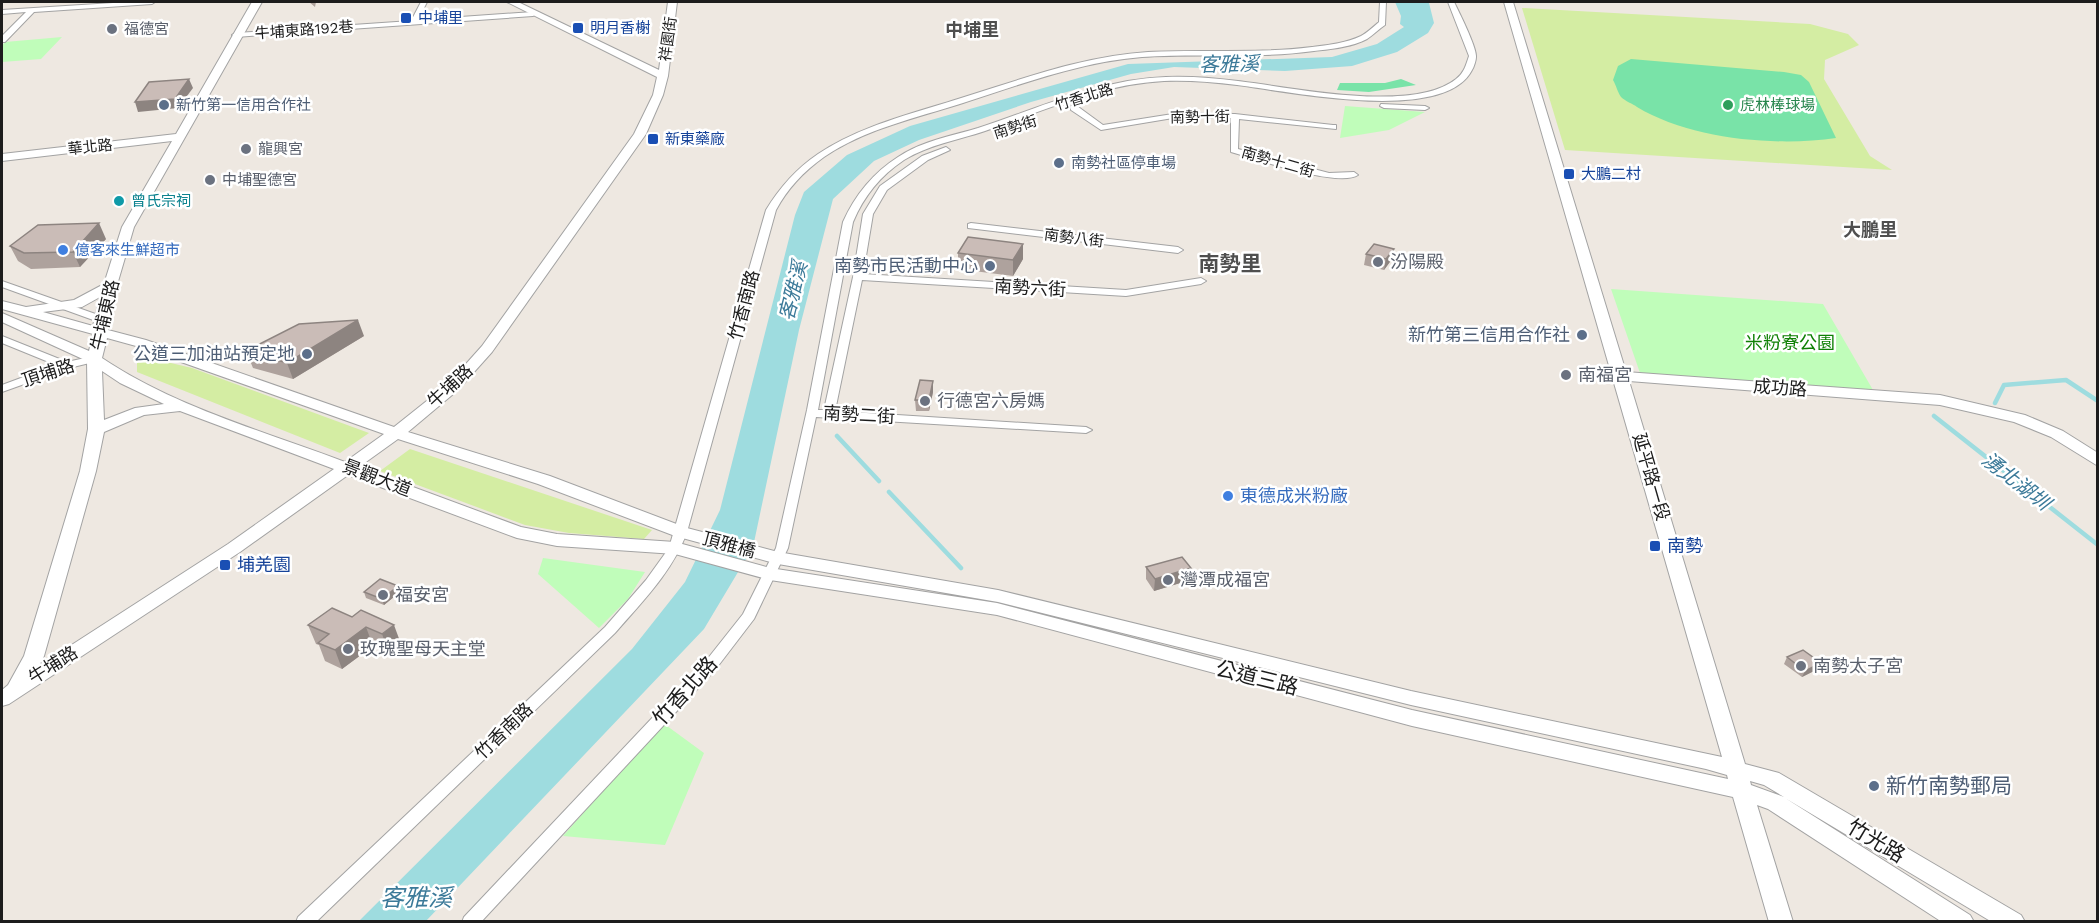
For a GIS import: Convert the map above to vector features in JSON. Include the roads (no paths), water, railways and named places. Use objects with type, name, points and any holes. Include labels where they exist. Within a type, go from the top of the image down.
[{"type":"street","points":[[2,40],[40,2]]},
{"type":"street","points":[[2,12],[152,2]]},
{"type":"street","name":"牛埔東路","points":[[9,693],[34,656],[81,499],[96,429],[94,359],[110,286],[128,227],[236,35],[257,2]]},
{"type":"street","points":[[414,22],[424,2]]},
{"type":"street","points":[[512,2],[663,76]]},
{"type":"street","name":"祥園街","points":[[663,76],[673,2]]},
{"type":"street","name":"竹香南路","points":[[304,921],[610,630],[651,583],[678,540],[771,210],[788,184],[815,160],[855,137],[895,121],[1109,59],[1161,54],[1283,54],[1341,45],[1365,35],[1378,26],[1386,11],[1383,2]]},
{"type":"street","name":"竹香北路","points":[[471,921],[710,666],[750,616],[774,566],[812,412],[848,222],[856,200],[874,178],[904,157],[1029,114],[1140,82],[1184,79],[1363,99],[1388,99],[1431,93],[1459,81],[1472,64],[1473,56],[1451,2]]},
{"type":"street","name":"延平路一段","points":[[1509,2],[1782,921]]},
{"type":"street","name":"牛埔東路192巷","points":[[236,35],[533,14]]},
{"type":"street","points":[[636,62],[651,63],[665,57]]},
{"type":"street","name":"牛埔路","points":[[9,693],[234,548],[396,433],[453,387],[487,349],[640,135],[658,95],[663,76]]},
{"type":"street","name":"南勢街","points":[[829,414],[858,277],[868,214],[883,188],[925,158],[1139,87],[1184,84],[1336,103],[1425,108]]},
{"type":"street","name":"南勢十街","points":[[1074,108],[1101,128],[1179,115],[1235,117],[1333,127]]},
{"type":"street","name":"南勢十二街","points":[[1235,117],[1234,150],[1329,176],[1354,175]]},
{"type":"street","name":"華北路","points":[[2,157],[178,138]]},
{"type":"street","name":"南勢八街","points":[[971,226],[1178,250]]},
{"type":"street","name":"南勢六街","points":[[858,277],[1126,293],[1201,280]]},
{"type":"street","points":[[2,284],[66,306],[100,326],[141,343],[396,433],[544,480],[678,540]]},
{"type":"street","points":[[7,310],[77,304],[110,286]]},
{"type":"street","points":[[7,310],[100,326]]},
{"type":"street","name":"景觀大道","points":[[7,310],[94,359],[125,380],[183,407],[517,532],[557,540],[678,540]]},
{"type":"street","points":[[2,339],[66,365]]},
{"type":"street","name":"頂埔路","points":[[2,389],[66,365],[94,359]]},
{"type":"street","name":"成功路","points":[[1621,376],[1940,400],[2081,450],[2097,461]]},
{"type":"street","points":[[96,429],[141,411],[183,407]]},
{"type":"street","name":"南勢二街","points":[[812,412],[1086,430]]},
{"type":"street","name":"頂雅橋","points":[[678,540],[774,566]]},
{"type":"street","name":"公道三路","points":[[774,566],[998,596],[1411,698],[1736,769]]},
{"type":"street","name":"公道三路","points":[[774,566],[997,609],[1412,718],[1743,791]]},
{"type":"street","name":"竹光路","points":[[1736,769],[1772,779],[2013,921]]},
{"type":"street","name":"竹光路","points":[[1743,791],[1776,803],[1962,921]]},
{"type":"water","name":"客雅溪","points":[[1395,2],[1429,3],[1434,23],[1428,33],[1397,52],[1352,66],[1285,71],[1174,67],[1131,74],[1031,102],[919,140],[874,161],[833,199],[799,330],[753,547],[704,629],[426,921],[358,922],[632,649],[685,582],[720,510],[795,215],[804,192],[847,155],[910,126],[1128,64],[1332,57],[1377,44],[1404,27],[1400,24],[1401,16]]},
{"type":"waterway","points":[[1995,403],[2004,385],[2066,380],[2098,401]]},
{"type":"waterway","name":"湧北湖圳","points":[[1934,416],[2098,545]]},
{"type":"waterway","points":[[837,436],[879,481]]},
{"type":"waterway","points":[[889,492],[961,568]]},
{"type":"place","name":"中埔里","points":[[406,18]]},
{"type":"place","name":"明月香榭","points":[[578,28]]},
{"type":"place","name":"福德宮","points":[[112,29]]},
{"type":"place","name":"新竹第一信用合作社","points":[[164,105]]},
{"type":"place","name":"虎林棒球場","points":[[1728,105]]},
{"type":"place","name":"新東藥廠","points":[[653,139]]},
{"type":"place","name":"龍興宮","points":[[246,149]]},
{"type":"place","name":"南勢社區停車場","points":[[1059,163]]},
{"type":"place","name":"大鵬二村","points":[[1569,174]]},
{"type":"place","name":"中埔聖德宮","points":[[210,180]]},
{"type":"place","name":"曾氏宗祠","points":[[119,201]]},
{"type":"place","name":"億客來生鮮超市","points":[[63,250]]},
{"type":"place","name":"汾陽殿","points":[[1378,262]]},
{"type":"place","name":"南勢市民活動中心","points":[[990,266]]},
{"type":"place","name":"新竹第三信用合作社","points":[[1582,335]]},
{"type":"place","name":"公道三加油站預定地","points":[[307,354]]},
{"type":"place","name":"南福宮","points":[[1566,375]]},
{"type":"place","name":"行德宮六房媽","points":[[925,401]]},
{"type":"place","name":"東德成米粉廠","points":[[1228,496]]},
{"type":"place","name":"南勢","points":[[1655,546]]},
{"type":"place","name":"埔羌園","points":[[225,565]]},
{"type":"place","name":"灣潭成福宮","points":[[1168,580]]},
{"type":"place","name":"福安宮","points":[[383,595]]},
{"type":"place","name":"玫瑰聖母天主堂","points":[[348,649]]},
{"type":"place","name":"南勢太子宮","points":[[1801,666]]},
{"type":"place","name":"新竹南勢郵局","points":[[1874,786]]},
{"type":"district","name":"中埔里","points":[[972,30]]},
{"type":"district","name":"大鵬里","points":[[1870,230]]},
{"type":"district","name":"南勢里","points":[[1230,264]]},
{"type":"park label","name":"米粉寮公園","points":[[1790,343]]}]
